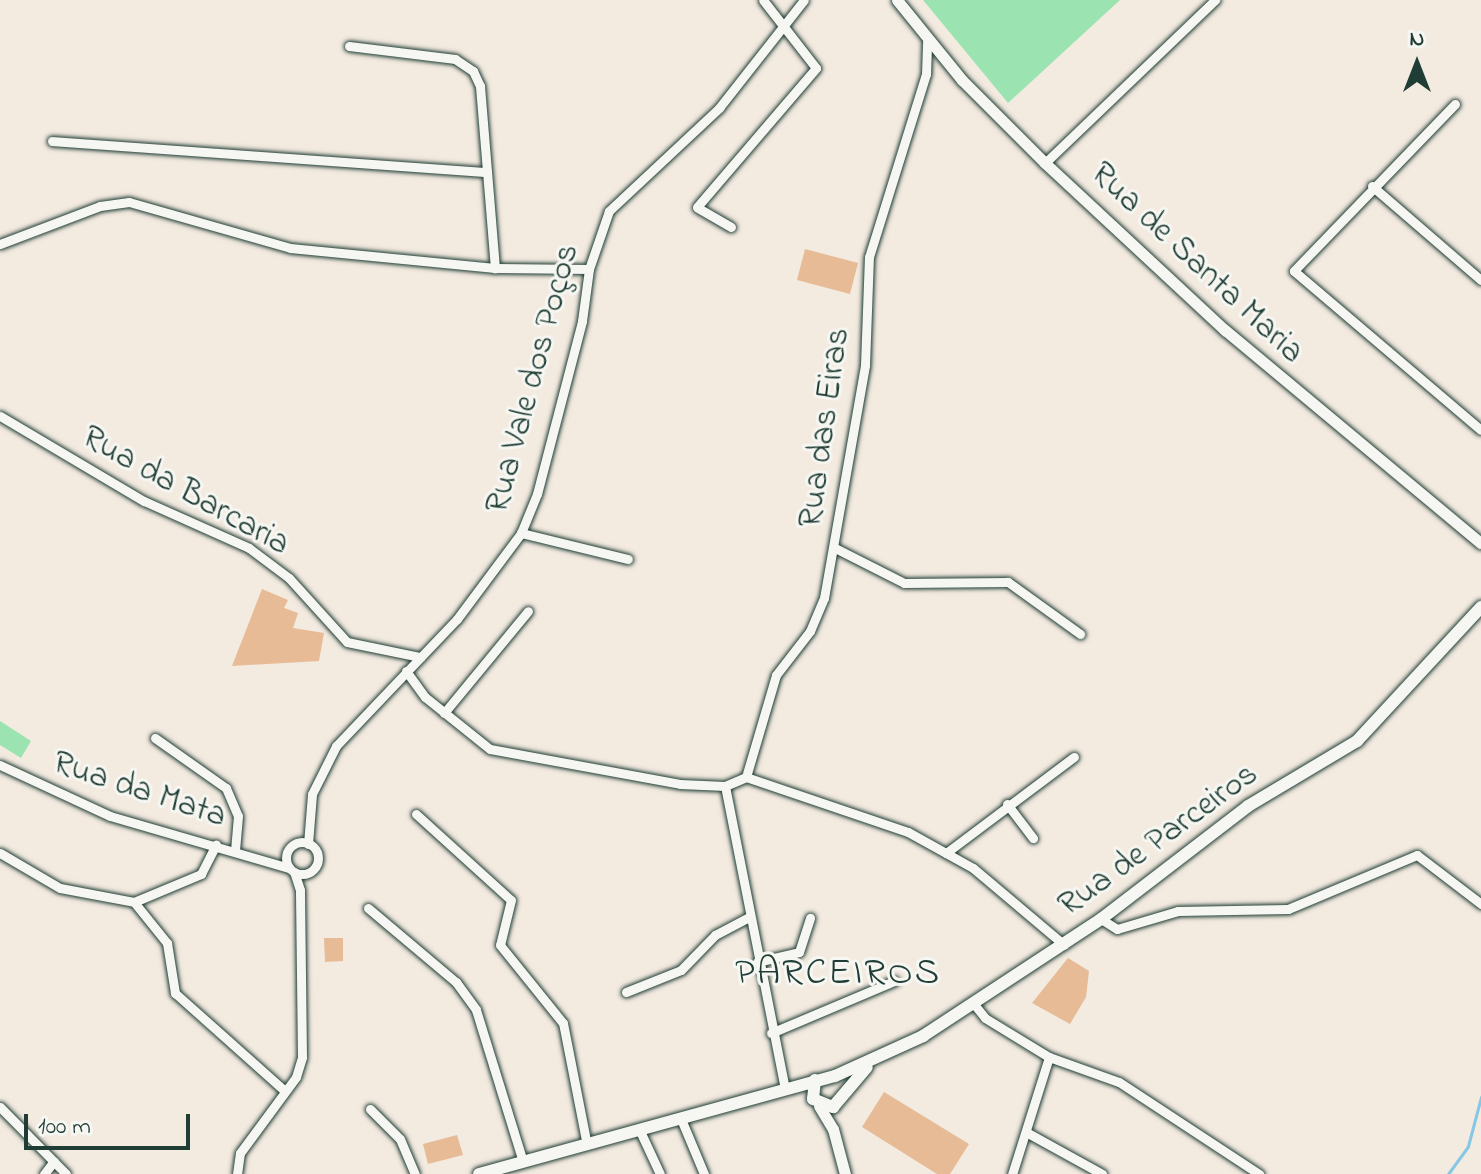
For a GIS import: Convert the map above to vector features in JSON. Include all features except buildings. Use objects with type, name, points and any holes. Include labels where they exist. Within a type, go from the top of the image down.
[{"type":"main road","name":"Rua de Parceiros","points":[[815,1080],[867,1066],[973,1003],[1101,919],[1248,806],[1357,741],[1481,607]]},
{"type":"main road","points":[[785,1090],[816,1103],[843,1098],[867,1066]]},
{"type":"main road","points":[[835,1076],[843,1098]]},
{"type":"main road","points":[[479,1174],[815,1080],[816,1103]]},
{"type":"street","points":[[731,227],[697,207],[816,68],[781,27],[763,0]]},
{"type":"street","name":"Rua Vale dos Poços","points":[[310,871],[317,856],[308,844],[306,823],[312,794],[336,746],[486,584],[521,533],[561,405],[589,269],[618,198],[719,108],[804,0]]},
{"type":"street","name":"Rua de Santa Maria","points":[[897,0],[927,40],[1045,163],[1297,395],[1481,543]]},
{"type":"street","points":[[1045,163],[1215,0]]},
{"type":"street","name":"Rua das Eiras","points":[[746,777],[767,698],[776,675],[810,631],[835,548],[866,353],[869,257],[926,74],[927,40]]},
{"type":"street","points":[[349,46],[455,59],[473,71],[480,86],[495,268]]},
{"type":"street","points":[[926,74],[945,59]]},
{"type":"street","points":[[1455,104],[1372,186],[1294,271],[1481,430]]},
{"type":"street","points":[[52,141],[487,172]]},
{"type":"street","points":[[1372,186],[1481,280]]},
{"type":"street","points":[[0,244],[100,206],[129,202],[290,248],[495,268],[589,269]]},
{"type":"street","name":"Rua da Barcaria","points":[[0,416],[144,501],[249,548],[289,578],[347,642],[420,657]]},
{"type":"street","points":[[521,533],[628,559]]},
{"type":"street","points":[[835,548],[904,583],[1008,582],[1080,634]]},
{"type":"street","points":[[444,713],[528,611]]},
{"type":"street","points":[[406,671],[444,713],[490,749],[680,784],[725,786],[746,777],[908,832],[946,853],[1023,906],[1064,945]]},
{"type":"street","points":[[155,738],[226,788],[238,816],[235,850]]},
{"type":"street","points":[[946,853],[1007,804],[1074,757]]},
{"type":"street","name":"Rua da Mata","points":[[0,765],[110,816],[266,858],[292,870]]},
{"type":"street","points":[[725,786],[771,1033],[785,1090]]},
{"type":"street","points":[[1007,804],[1033,838]]},
{"type":"street","points":[[416,814],[511,900],[500,945],[563,1023],[587,1145]]},
{"type":"street","name":"Rua Vale dos Poços","points":[[291,847],[306,823]]},
{"type":"street","points":[[266,858],[291,847],[308,844]]},
{"type":"street","points":[[0,853],[60,888],[134,902],[201,874],[216,845]]},
{"type":"street","points":[[237,1174],[240,1153],[285,1091],[302,1057],[300,890],[292,870],[291,847]]},
{"type":"street","points":[[1101,919],[1117,929],[1178,911],[1288,909],[1417,855],[1481,904]]},
{"type":"street","points":[[292,870],[310,871],[300,890]]},
{"type":"street","points":[[134,902],[167,943],[175,993],[285,1091]]},
{"type":"street","points":[[368,908],[456,982],[476,1010],[523,1162]]},
{"type":"street","points":[[626,992],[681,970],[715,935],[749,917]]},
{"type":"street","points":[[757,962],[799,952],[810,918]]},
{"type":"street","points":[[771,1033],[894,981]]},
{"type":"street","points":[[973,1003],[985,1018],[1049,1057],[1119,1082],[1259,1174]]},
{"type":"street","points":[[1012,1174],[1049,1057]]},
{"type":"street","points":[[833,1129],[843,1098]]},
{"type":"street","points":[[816,1103],[833,1129],[845,1174]]},
{"type":"street","points":[[0,1107],[66,1174]]},
{"type":"street","points":[[370,1109],[400,1139],[415,1174]]},
{"type":"street","points":[[681,1119],[704,1174]]},
{"type":"street","points":[[640,1131],[660,1174]]},
{"type":"street","points":[[1026,1132],[1102,1174]]},
{"type":"street","points":[[44,1174],[54,1161]]},
{"type":"green space","points":[[923,0],[1120,0],[1008,103]]},
{"type":"green space","points":[[0,721],[31,741],[21,758],[0,745]]},
{"type":"waterway","points":[[1448,1174],[1468,1146],[1481,1097]]},
{"type":"district","name":"PARCEIROS","points":[[838,975]]}]
